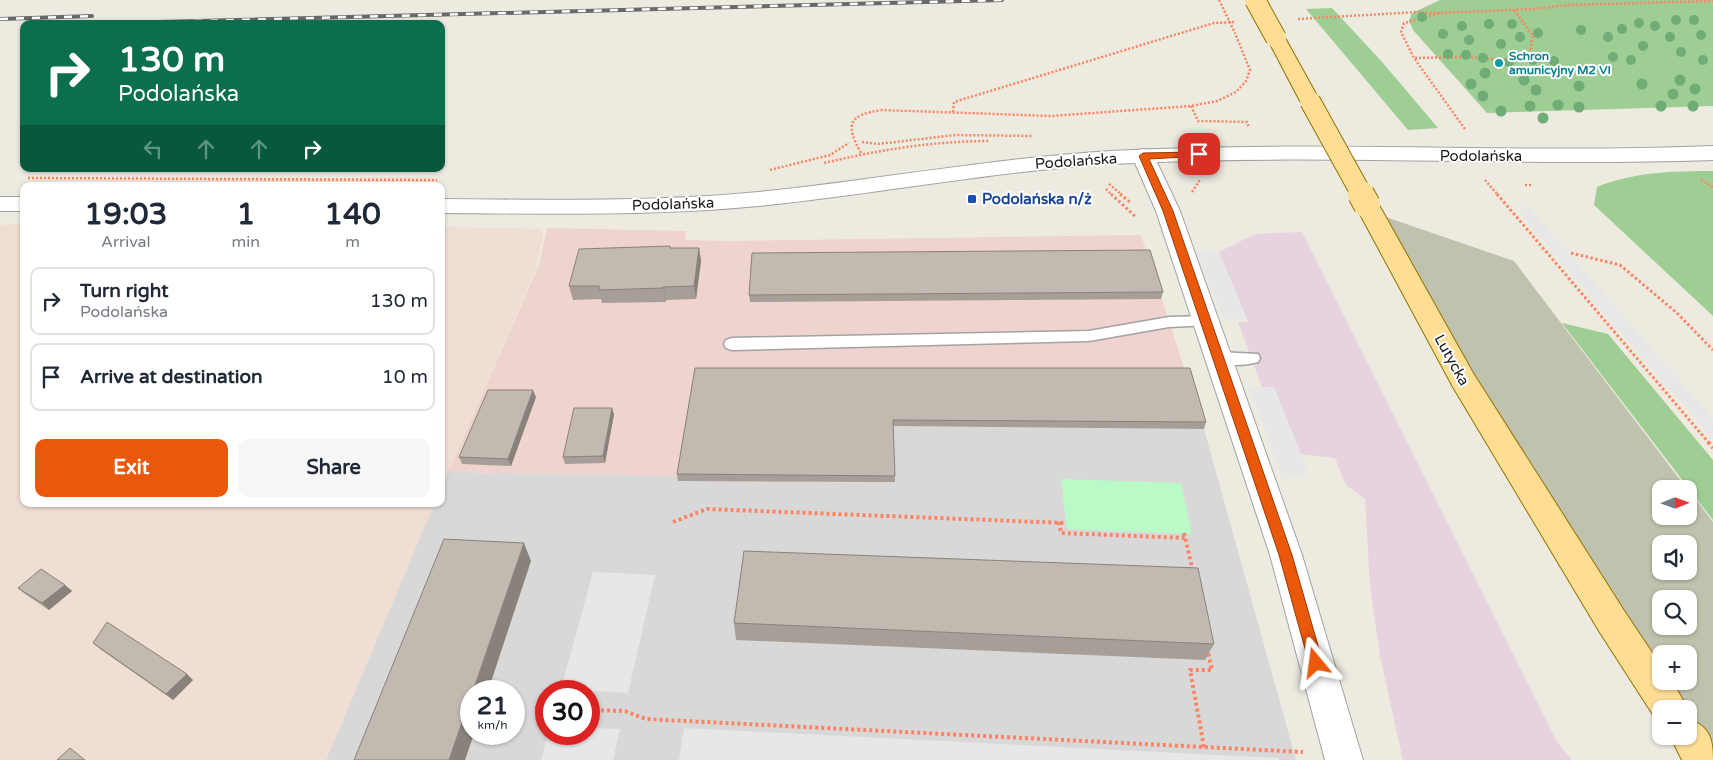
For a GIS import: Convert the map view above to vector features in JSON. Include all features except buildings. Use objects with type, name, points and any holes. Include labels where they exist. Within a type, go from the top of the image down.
[{"type":"main road","name":"Lutycka","points":[[1255,0],[1462,380],[1611,620],[1664,700]]},
{"type":"main road","points":[[1694,745],[1704,760]]},
{"type":"street","name":"Podolańska","points":[[445,206],[553,207],[722,202],[775,197],[1030,164],[1143,156],[1218,154],[1637,156],[1713,153]]},
{"type":"street","points":[[1143,156],[1168,211],[1286,555],[1343,756]]},
{"type":"street","points":[[0,204],[20,196]]},
{"type":"lane","points":[[732,344],[1089,336],[1169,322],[1206,321]]},
{"type":"lane","points":[[1219,358],[1252,358]]},
{"type":"path","points":[[861,153],[850,131],[856,118],[864,114],[887,109],[1050,116],[1191,106],[1217,100],[1236,92],[1246,81],[1250,70],[1219,0]]},
{"type":"path","points":[[1291,19],[1417,12],[1440,13],[1713,1]]},
{"type":"path","points":[[1414,58],[1439,56],[1513,60],[1529,55],[1533,36],[1514,10]]},
{"type":"path","points":[[1440,13],[1404,23],[1401,32],[1414,58],[1468,134]]},
{"type":"path","points":[[953,112],[954,102],[1214,23],[1243,22]]},
{"type":"path","points":[[1191,106],[1198,121],[1242,122]]},
{"type":"path","points":[[768,170],[831,156],[844,144],[849,143]]},
{"type":"path","points":[[1482,176],[1713,448]]},
{"type":"path","points":[[24,178],[438,180]]},
{"type":"path","points":[[1525,185],[1532,185]]},
{"type":"path","points":[[1490,186],[1498,186]]},
{"type":"path","points":[[1106,188],[1140,221]]},
{"type":"path","points":[[1570,253],[1620,266],[1677,313],[1713,350]]},
{"type":"path","points":[[673,522],[707,509],[1066,523]]},
{"type":"path","points":[[1059,522],[1061,533],[1185,536],[1194,576]]},
{"type":"path","points":[[1204,747],[1190,670],[1212,670],[1206,642]]},
{"type":"path","points":[[600,710],[625,711],[646,719],[1204,747],[1343,756]]},
{"type":"shaded area","points":[[1526,205],[1713,419],[1713,439],[1520,214]]},
{"type":"shaded area","points":[[1374,213],[1514,261],[1680,480],[1652,480],[1652,525],[1698,525],[1698,502],[1713,522],[1713,760],[1697,744],[1697,700],[1667,700],[1661,690],[1697,690],[1697,645],[1652,645],[1652,676]]},
{"type":"shaded area","points":[[20,224],[20,507],[433,507],[326,760],[0,760],[0,225]]},
{"type":"shaded area","points":[[445,227],[542,229],[543,236],[536,269],[445,479]]},
{"type":"shaded area","points":[[547,228],[686,231],[685,240],[731,241],[1141,235],[1204,429],[893,426],[895,482],[679,481],[679,476],[448,472],[539,265]]},
{"type":"shaded area","points":[[1302,232],[1557,742],[1572,760],[1403,760],[1380,656],[1370,586],[1365,499],[1346,485],[1335,458],[1301,454],[1274,387],[1262,387],[1238,322],[1248,322],[1219,252],[1255,234]]},
{"type":"shaded area","points":[[1197,252],[1219,252],[1247,319],[1223,319]]},
{"type":"shaded area","points":[[1249,387],[1274,387],[1308,474],[1283,480]]},
{"type":"shaded area","points":[[892,426],[1204,429],[1296,760],[326,760],[433,507],[445,507],[445,479],[448,472],[679,476]]},
{"type":"shaded area","points":[[593,572],[655,575],[628,693],[600,691],[600,680],[563,680]]},
{"type":"shaded area","points":[[600,728],[620,729],[613,760],[541,760],[545,745],[600,745]]},
{"type":"shaded area","points":[[684,728],[1279,758],[1280,760],[679,760]]},
{"type":"green space","points":[[1440,0],[1713,0],[1713,106],[1487,113],[1413,30],[1409,21],[1412,13]]},
{"type":"green space","points":[[1332,8],[1383,63],[1438,128],[1408,130],[1306,9]]},
{"type":"green space","points":[[1713,171],[1713,316],[1594,205],[1597,187],[1625,178],[1654,173]]},
{"type":"green space","points":[[1562,323],[1608,334],[1713,460],[1713,520],[1698,500],[1698,480],[1682,480]]},
{"type":"green space","points":[[1061,479],[1181,483],[1192,534],[1067,529]]},
{"type":"railway","points":[[235,20],[1002,0]]},
{"type":"railway","points":[[0,19],[92,16]]},
{"type":"place","name":"Schron amunicyjny M2 VI","points":[[1499,63]]},
{"type":"place","name":"Podolańska n/ż","points":[[972,199]]},
{"type":"route","points":[[1199,154],[1143,156],[1168,211],[1219,358],[1286,555],[1316,663]]}]
